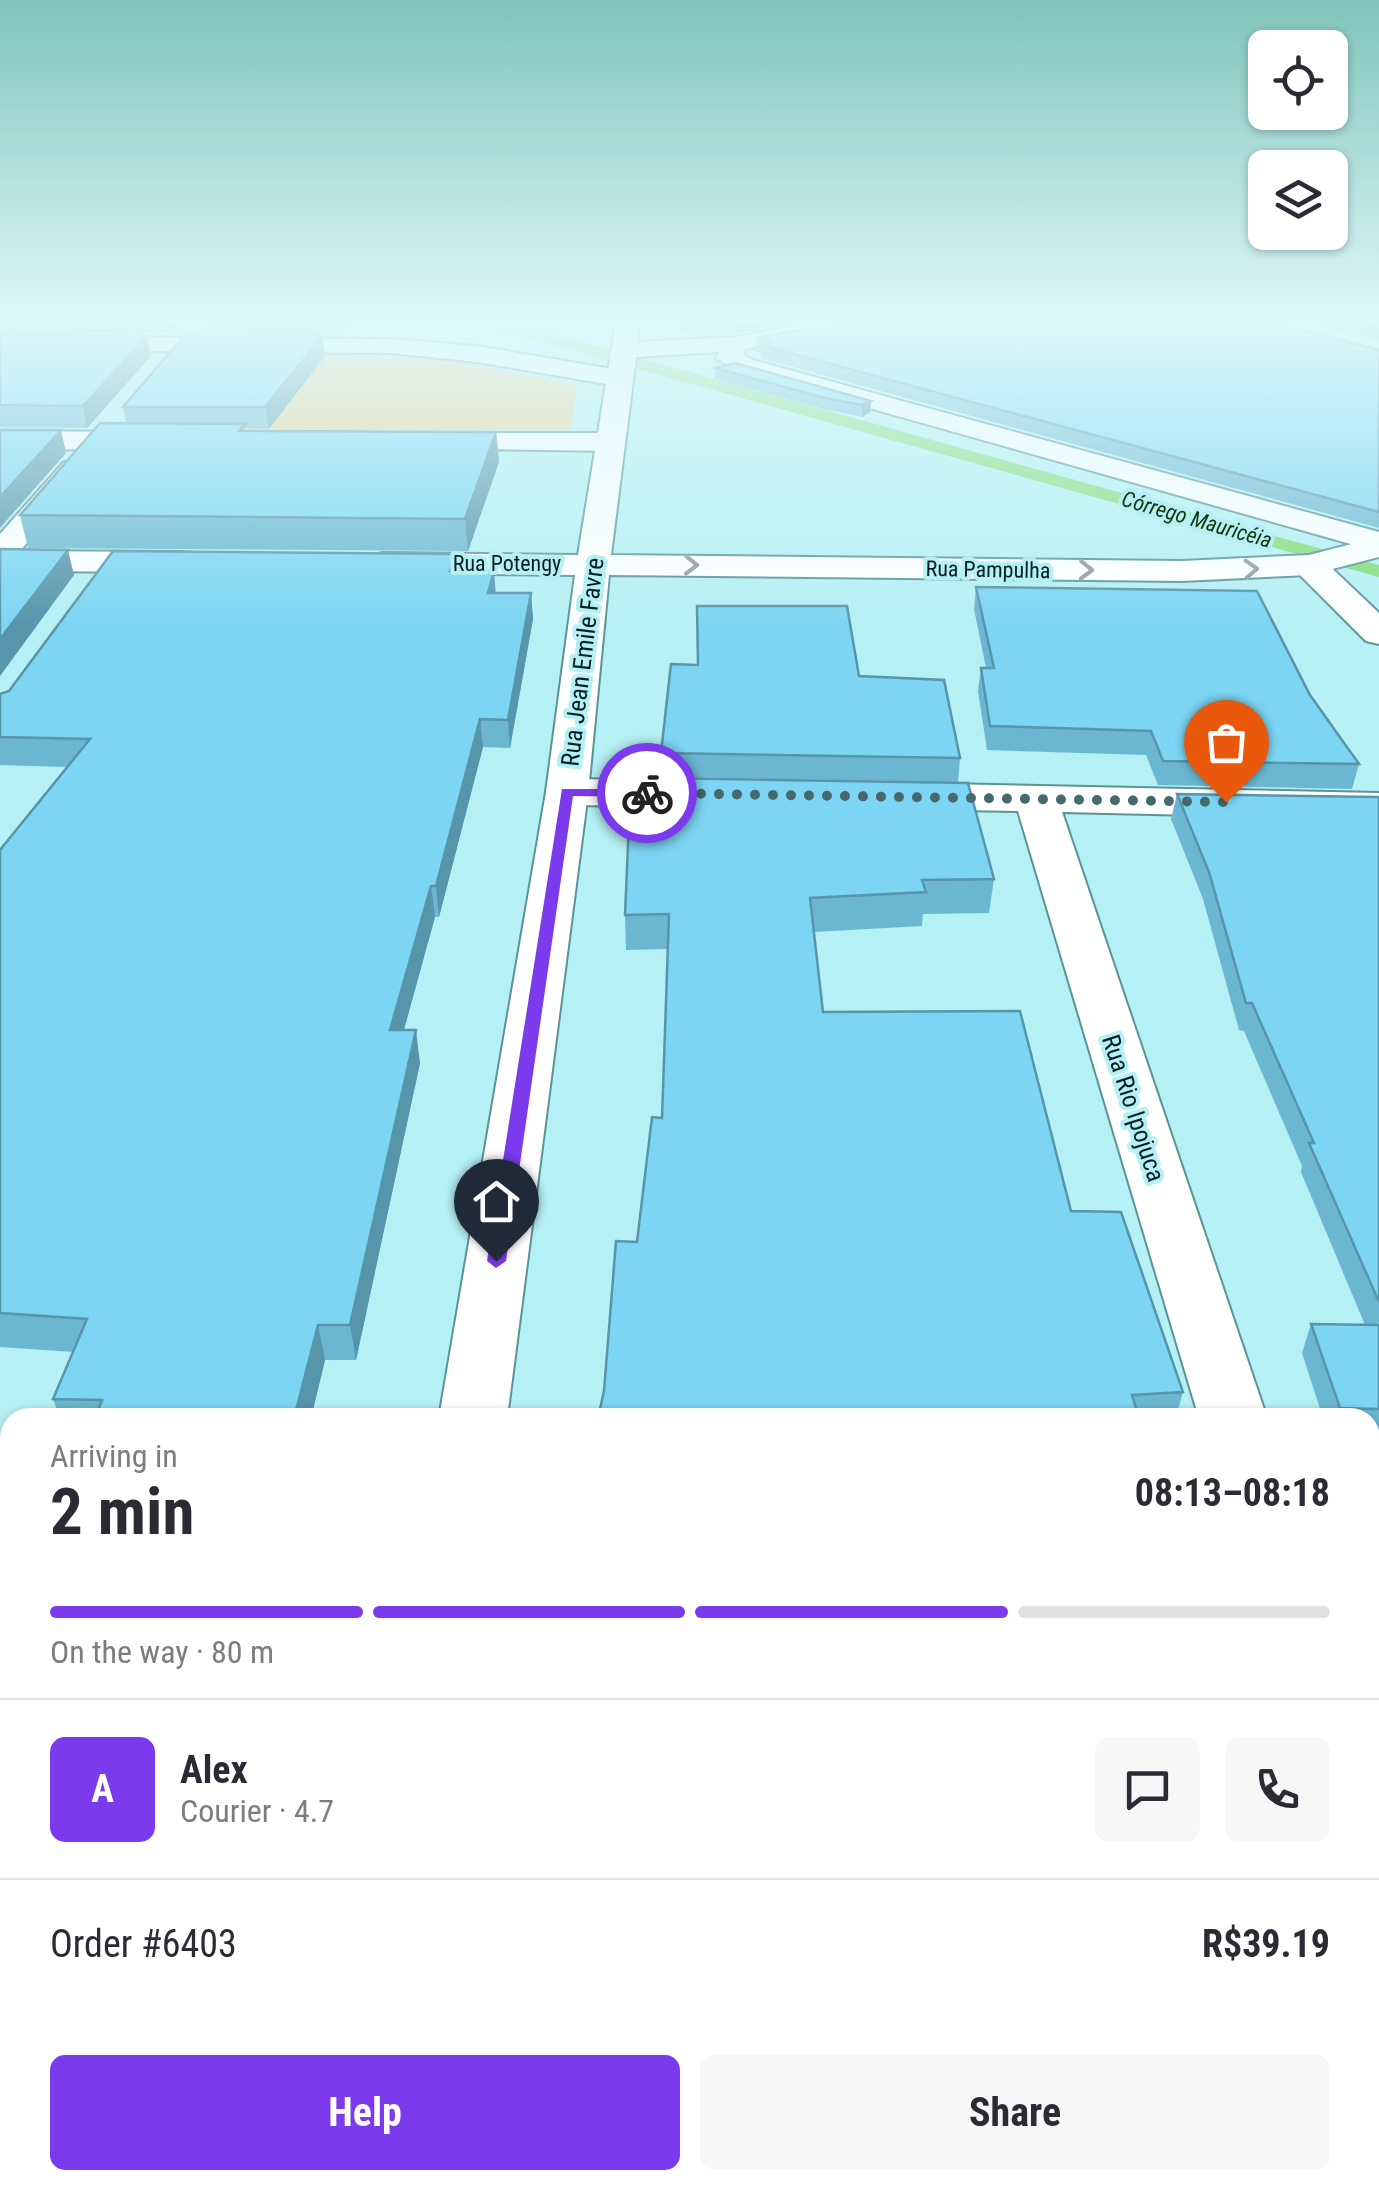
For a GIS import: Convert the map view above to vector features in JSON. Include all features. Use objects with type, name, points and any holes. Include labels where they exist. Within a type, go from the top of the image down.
[{"type":"street","points":[[0,558],[112,424]]},
{"type":"street","name":"Rua Jean Emile Favre","points":[[475,1408],[567,792],[613,424]]},
{"type":"street","points":[[948,424],[1373,547]]},
{"type":"street","points":[[0,440],[194,441]]},
{"type":"street","points":[[386,442],[610,442]]},
{"type":"street","name":"Rua Pampulha","points":[[594,564],[1182,571],[1314,564],[1373,547]]},
{"type":"street","points":[[0,558],[222,562]]},
{"type":"street","points":[[86,591],[107,561]]},
{"type":"street","name":"Rua Potengy","points":[[357,562],[594,564]]},
{"type":"street","points":[[1314,564],[1379,633]]},
{"type":"street","points":[[567,792],[762,794]]},
{"type":"street","points":[[860,796],[1379,806]]},
{"type":"street","name":"Rua Rio Ipojuca","points":[[1036,798],[1230,1408]]},
{"type":"shaded area","points":[[157,424],[572,424],[571,430],[153,429]]},
{"type":"water","name":"Córrego Mauricéia","points":[[835,424],[876,424],[1379,565],[1379,577]]},
{"type":"building","points":[[99,424],[245,424],[239,431],[496,432],[465,519],[20,515]]},
{"type":"building","points":[[1054,424],[1379,424],[1379,512]]},
{"type":"building","points":[[0,430],[61,430],[0,497]]},
{"type":"building","points":[[0,549],[68,550],[0,639]]},
{"type":"building","points":[[113,551],[457,554],[450,571],[494,571],[488,593],[531,593],[508,720],[480,719],[436,886],[431,886],[390,1030],[416,1030],[350,1325],[318,1325],[297,1408],[99,1408],[102,1400],[53,1399],[87,1319],[0,1313],[0,850],[90,739],[0,737],[0,694],[9,691]]},
{"type":"building","points":[[976,587],[1257,591],[1310,695],[1359,764],[1163,761],[1151,731],[990,726],[981,668],[994,668]]},
{"type":"building","points":[[697,606],[847,606],[859,676],[944,680],[960,758],[661,753],[671,664],[698,665]]},
{"type":"building","points":[[657,778],[968,783],[994,879],[922,880],[926,892],[810,898],[823,1012],[1020,1011],[1071,1211],[1121,1212],[1183,1392],[1132,1395],[1136,1408],[600,1408],[616,1241],[637,1242],[652,1117],[662,1118],[669,914],[625,915],[629,822],[652,822]]},
{"type":"building","points":[[1177,794],[1379,797],[1379,1302],[1252,1003],[1246,1003],[1209,872]]},
{"type":"building","points":[[1311,1324],[1379,1325],[1379,1408],[1340,1408]]},
{"type":"way so far","points":[[647,793],[1226,802]]},
{"type":"route","points":[[496,1261],[567,792],[647,793]]}]
